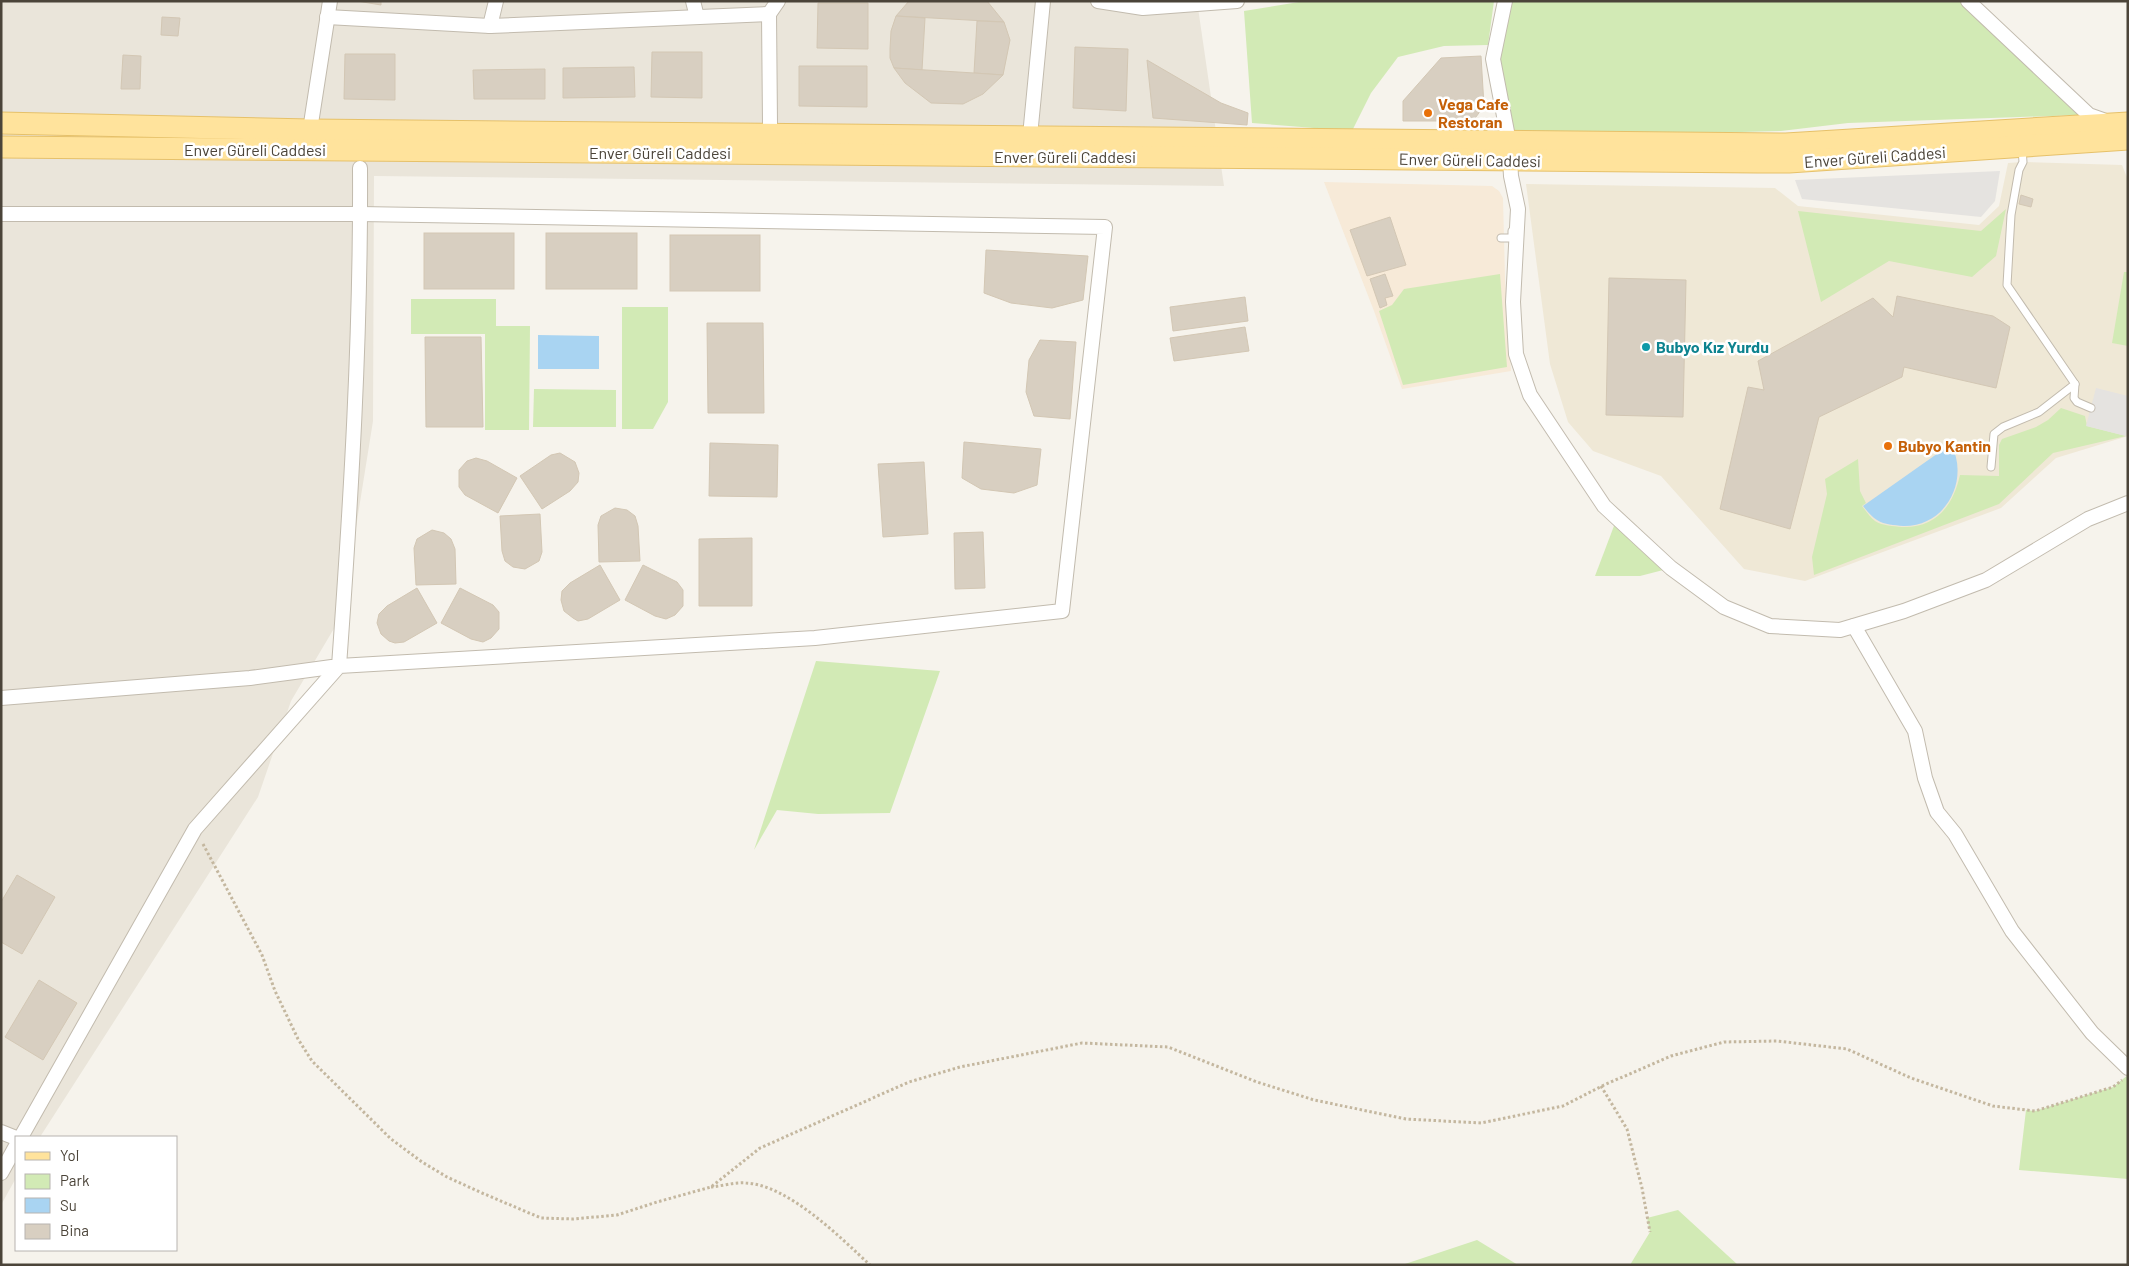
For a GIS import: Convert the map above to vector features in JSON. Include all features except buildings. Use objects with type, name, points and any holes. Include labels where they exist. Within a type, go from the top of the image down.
[{"type":"main road","name":"Enver Güreli Caddesi","points":[[1,123],[310,130],[1030,136],[1510,159]]},
{"type":"main road","name":"Enver Güreli Caddesi","points":[[1,148],[1510,159],[1786,144],[2021,139],[2124,134]]},
{"type":"street","points":[[310,130],[330,1]]},
{"type":"street","points":[[490,26],[496,1]]},
{"type":"street","points":[[694,1],[696,18]]},
{"type":"street","points":[[770,124],[769,14],[778,1]]},
{"type":"street","points":[[1030,136],[1043,1]]},
{"type":"street","points":[[1098,1],[1143,8],[1237,1]]},
{"type":"street","points":[[1505,1],[1493,59],[1518,209],[1512,302],[1516,354],[1530,395],[1604,506],[1671,568],[1724,607],[1770,626],[1840,630],[1904,611],[1986,580],[2088,519],[2128,503]]},
{"type":"street","points":[[1968,1],[2089,115],[2124,134]]},
{"type":"street","points":[[327,17],[490,26],[769,14]]},
{"type":"street","points":[[22,1136],[195,829],[339,666],[351,495],[361,262],[360,168]]},
{"type":"street","points":[[1,214],[360,214],[1105,227],[1062,611],[815,638],[339,666],[250,678],[1,698]]},
{"type":"street","points":[[1854,626],[1915,731],[1926,778],[1937,812],[1955,834],[2012,931],[2092,1032],[2128,1068]]},
{"type":"street","points":[[1,1132],[15,1138]]},
{"type":"street","points":[[1,1173],[15,1148]]},
{"type":"lane","points":[[2021,139],[2023,162],[2019,170],[2011,215],[2007,285],[2075,384],[2074,398],[2077,402],[2091,408]]},
{"type":"lane","points":[[1501,238],[1512,238],[1510,159]]},
{"type":"lane","points":[[1991,467],[1994,434],[2003,427],[2039,412],[2075,384]]},
{"type":"path","points":[[195,829],[262,955],[275,991],[298,1039],[312,1061],[391,1139],[422,1162],[468,1187],[541,1218],[573,1219],[617,1215],[711,1187],[746,1183],[776,1191],[824,1223],[870,1265]]},
{"type":"path","points":[[711,1187],[760,1148],[901,1085],[960,1066],[1082,1043],[1168,1047],[1257,1082],[1314,1100],[1406,1120],[1481,1123],[1563,1106],[1601,1086],[1671,1056],[1724,1042],[1776,1041],[1847,1049],[1911,1078],[1993,1106],[2035,1111],[2113,1087],[2128,1075]]},
{"type":"path","points":[[1601,1086],[1627,1130],[1642,1188],[1650,1232]]},
{"type":"shaded area","points":[[1,1],[1197,1],[1224,186],[374,176],[373,421],[342,615],[291,701],[258,797],[41,1136],[15,1136],[15,1180],[1,1205]]},
{"type":"shaded area","points":[[2008,163],[2122,165],[2128,180],[2128,436],[2056,458],[2001,508],[1805,581],[1744,569],[1661,476],[1593,451],[1568,422],[1550,364],[1526,184],[1775,188],[1798,206],[1979,225],[1999,206]]},
{"type":"shaded area","points":[[2000,171],[1995,201],[1981,217],[1802,199],[1795,180]]},
{"type":"shaded area","points":[[1324,182],[1492,186],[1499,191],[1503,198],[1505,278],[1511,371],[1402,389]]},
{"type":"shaded area","points":[[2096,388],[2128,396],[2128,427],[2126,436],[2086,426]]},
{"type":"green space","points":[[1305,1],[1494,1],[1488,45],[1444,46],[1398,57],[1371,93],[1352,131],[1252,123],[1244,11]]},
{"type":"green space","points":[[1505,1],[1968,1],[2080,115],[1848,123],[1781,131],[1664,134],[1507,131],[1493,59]]},
{"type":"green space","points":[[2006,209],[1996,256],[1972,277],[1889,261],[1821,302],[1798,211],[1981,231]]},
{"type":"green space","points":[[2124,272],[2128,272],[2128,346],[2112,343]]},
{"type":"green space","points":[[1500,274],[1507,367],[1403,385],[1379,311],[1392,305],[1404,289]]},
{"type":"green space","points":[[411,299],[496,299],[496,326],[530,326],[529,430],[485,430],[485,334],[411,334]]},
{"type":"green space","points":[[622,307],[668,307],[668,402],[653,429],[622,429]]},
{"type":"green space","points":[[534,389],[616,390],[616,427],[533,427]]},
{"type":"green space","points":[[2061,408],[2085,416],[2087,426],[2126,436],[2053,453],[1999,504],[1814,575],[1812,557],[1827,494],[1825,479],[1858,459],[1860,491],[1866,503],[1862,506],[1873,519],[1885,525],[1902,527],[1924,524],[1941,513],[1948,505],[1960,475],[1999,476],[1999,445],[2002,439],[2036,427],[2048,420]]},
{"type":"green space","points":[[1617,518],[1671,568],[1640,576],[1595,576]]},
{"type":"green space","points":[[816,661],[940,671],[890,813],[818,814],[777,810],[754,850]]},
{"type":"green space","points":[[2128,1075],[2128,1179],[2019,1170],[2026,1110],[2035,1111],[2113,1087]]},
{"type":"green space","points":[[1678,1210],[1738,1265],[1630,1265],[1650,1232],[1647,1218]]},
{"type":"green space","points":[[1477,1240],[1518,1265],[1402,1265]]},
{"type":"water","points":[[538,335],[599,336],[599,369],[538,369]]},
{"type":"water","points":[[1951,444],[1958,472],[1956,486],[1942,510],[1931,519],[1918,524],[1903,526],[1883,523],[1875,519],[1863,506]]},
{"type":"place","name":"Vega Cafe Restoran","points":[[1428,113]]},
{"type":"place","name":"Bubyo Kız Yurdu","points":[[1646,347]]},
{"type":"place","name":"Bubyo Kantin","points":[[1888,446]]}]
